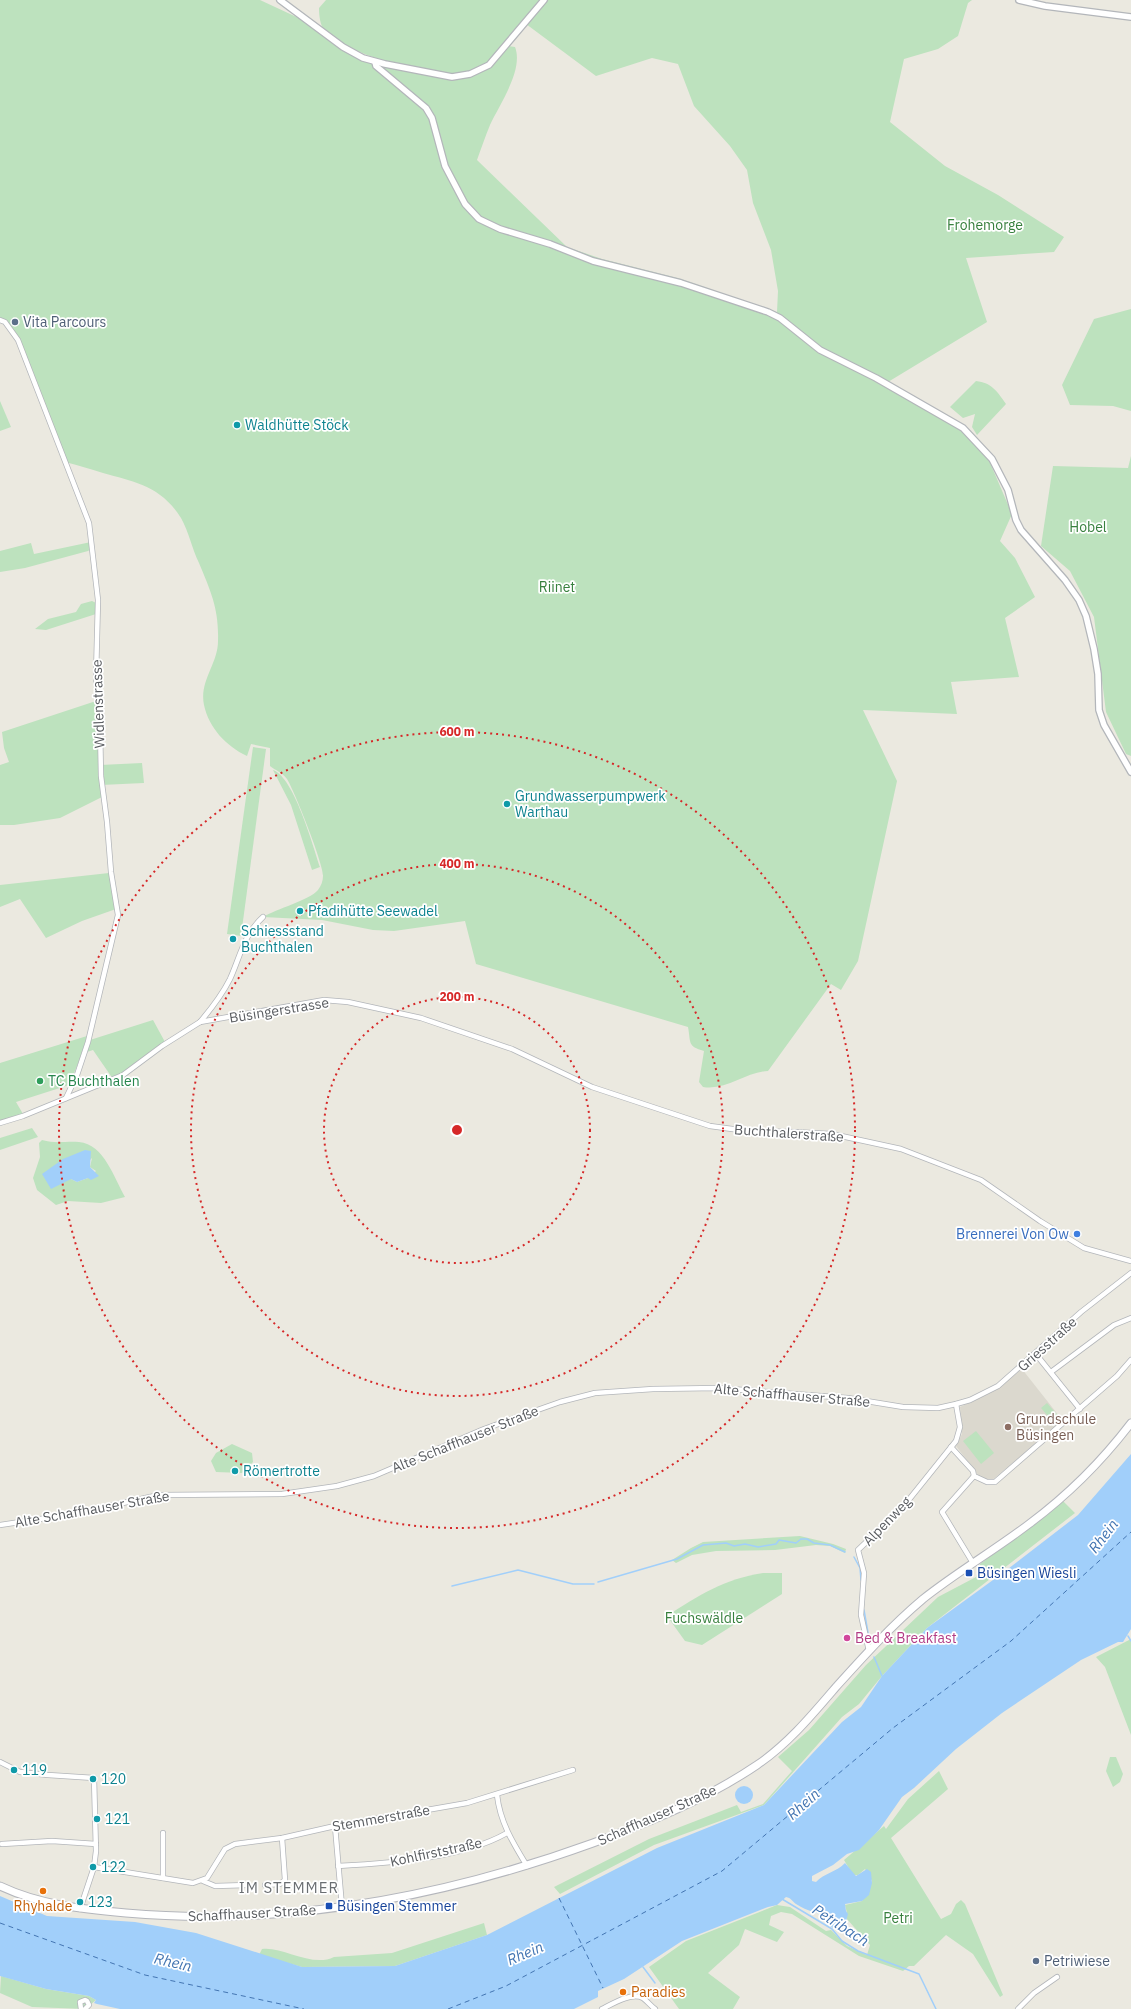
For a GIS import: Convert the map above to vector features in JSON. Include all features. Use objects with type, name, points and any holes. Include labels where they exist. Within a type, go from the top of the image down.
[{"type":"main road","name":"Schaffhauser Straße","points":[[0,1886],[34,1900],[78,1909],[148,1915],[216,1917],[263,1915],[342,1907],[440,1889],[527,1866],[598,1841],[659,1817],[711,1793],[762,1762],[798,1729],[903,1616],[973,1563],[1032,1522],[1062,1497],[1099,1460],[1131,1423]]},
{"type":"street","points":[[280,0],[343,47],[375,62],[443,76],[470,74],[489,65],[495,60],[544,0]]},
{"type":"street","points":[[1019,0],[1045,6],[1131,17]]},
{"type":"street","points":[[375,62],[378,68],[409,92],[426,108],[432,118],[445,166],[465,204],[479,219],[500,229],[550,244],[593,261],[681,283],[768,312],[780,318],[820,350],[876,378],[963,428],[992,459],[1000,473],[1021,530],[1056,570],[1079,600],[1088,622],[1094,649],[1098,674],[1099,710],[1104,726],[1131,772]]},
{"type":"street","name":"Widlenstrasse","points":[[2,320],[18,340],[52,432],[89,523],[98,600],[96,676],[100,726],[101,776],[107,822],[111,872],[118,915],[88,1042],[66,1098]]},
{"type":"street","points":[[200,1022],[220,998],[248,934],[263,917]]},
{"type":"street","name":"Büsingerstrasse","points":[[0,1123],[23,1116],[66,1098],[103,1085],[123,1075],[162,1046],[200,1022],[324,1000],[348,1002],[421,1018],[512,1049],[592,1087]]},
{"type":"street","name":"Buchthalerstraße","points":[[592,1087],[688,1120],[731,1130],[815,1132],[865,1140],[901,1149],[981,1180],[1040,1221],[1084,1248],[1131,1261]]},
{"type":"street","name":"Griesstraße","points":[[956,1404],[970,1400],[998,1386],[1081,1312],[1131,1273]]},
{"type":"street","points":[[1051,1372],[1114,1325],[1131,1318]]},
{"type":"street","points":[[1035,1353],[1080,1409]]},
{"type":"street","points":[[951,1448],[973,1471],[974,1476],[987,1482],[995,1482],[1117,1376],[1131,1360]]},
{"type":"street","name":"Alte Schaffhauser Straße","points":[[0,1525],[73,1514],[159,1495],[282,1494],[337,1486],[374,1476],[484,1429],[553,1404],[595,1394],[653,1389],[718,1388],[848,1398],[903,1407],[938,1408],[956,1404]]},
{"type":"street","name":"Alpenweg","points":[[869,1651],[861,1615],[864,1573],[858,1550],[898,1512],[951,1448],[959,1434],[959,1417],[956,1404]]},
{"type":"street","points":[[973,1563],[942,1512],[974,1476]]},
{"type":"street","points":[[0,1762],[20,1772],[94,1778],[96,1844],[94,1866],[78,1909]]},
{"type":"street","name":"Stemmerstraße","points":[[203,1881],[211,1874],[221,1855],[231,1845],[282,1838],[335,1826],[468,1803],[498,1795],[573,1770]]},
{"type":"street","points":[[498,1795],[499,1809],[507,1833],[527,1866]]},
{"type":"street","points":[[335,1826],[342,1907]]},
{"type":"street","points":[[163,1833],[163,1878]]},
{"type":"street","name":"Kohlfirststraße","points":[[338,1866],[406,1861],[466,1849],[507,1833]]},
{"type":"street","points":[[265,1885],[280,1884],[285,1880],[282,1838]]},
{"type":"street","points":[[2,1844],[52,1841],[96,1844]]},
{"type":"street","points":[[94,1866],[193,1883],[203,1881],[215,1886],[248,1885]]},
{"type":"street","points":[[1018,2009],[1034,1993],[1057,1977]]},
{"type":"street","points":[[602,2009],[629,1997],[637,1996],[643,1998],[655,2009]]},
{"type":"street","points":[[81,2009],[80,2002],[85,2000],[87,2001],[88,2005],[84,2009]]},
{"type":"shaded area","name":"Grundschule Büsingen","points":[[1022,1369],[1063,1421],[991,1481],[979,1476],[956,1446],[962,1434],[960,1407],[998,1388]]},
{"type":"green space","name":"Riinet","points":[[0,0],[260,0],[303,20],[367,62],[446,79],[463,78],[482,71],[497,60],[508,46],[515,47],[517,56],[513,77],[490,125],[477,160],[567,247],[602,259],[681,279],[777,312],[778,291],[771,250],[753,203],[747,170],[730,146],[694,106],[678,64],[652,58],[596,76],[526,24],[547,0],[972,0],[968,3],[958,36],[938,49],[904,59],[890,122],[945,166],[998,195],[1064,237],[1054,252],[966,258],[987,322],[883,385],[963,428],[988,458],[1012,514],[1000,541],[1015,558],[1035,597],[1005,618],[1019,677],[951,682],[957,714],[863,710],[897,781],[858,961],[841,990],[831,984],[768,1071],[752,1074],[720,1086],[711,1088],[703,1087],[699,1082],[704,1051],[692,1045],[688,1027],[476,964],[465,921],[394,931],[373,930],[322,920],[263,917],[314,894],[318,890],[323,880],[322,869],[308,828],[291,786],[281,773],[270,766],[270,748],[251,744],[247,756],[239,752],[225,742],[214,729],[206,713],[203,696],[204,688],[215,657],[218,641],[216,610],[211,592],[194,552],[184,523],[173,507],[156,492],[126,479],[65,462],[24,355],[5,322],[0,320]]},
{"type":"green space","points":[[326,0],[541,0],[511,38],[485,63],[477,69],[463,73],[444,73],[399,65],[376,58],[355,50],[337,40],[323,29],[321,23],[319,8]]},
{"type":"green space","points":[[1131,309],[1131,411],[1113,406],[1070,405],[1062,385],[1094,319]]},
{"type":"green space","points":[[976,381],[982,382],[994,388],[1006,404],[977,435],[972,427],[975,414],[963,418],[950,407]]},
{"type":"green space","points":[[0,401],[11,427],[0,431]]},
{"type":"green space","name":"Hobel","points":[[1131,456],[1131,756],[1126,754],[1106,712],[1094,617],[1070,571],[1041,546],[1053,466],[1128,468]]},
{"type":"green space","points":[[91,542],[91,549],[88,551],[25,568],[0,572],[0,551],[31,543],[34,554]]},
{"type":"green space","points":[[92,601],[96,603],[96,614],[46,630],[35,629],[48,619],[76,612],[81,604]]},
{"type":"green space","points":[[96,701],[99,773],[102,797],[60,818],[14,825],[0,825],[0,765],[9,762],[4,748],[2,732]]},
{"type":"green space","points":[[253,747],[266,749],[241,936],[227,934]]},
{"type":"green space","points":[[142,763],[144,783],[101,785],[100,765]]},
{"type":"green space","points":[[273,770],[281,775],[295,798],[308,829],[320,867],[312,870],[291,805]]},
{"type":"green space","points":[[109,873],[116,909],[82,921],[46,938],[20,899],[0,907],[0,885]]},
{"type":"green space","points":[[153,1020],[165,1042],[113,1079],[93,1050],[87,1052],[90,1040]]},
{"type":"green space","points":[[87,1036],[82,1054],[69,1085],[16,1102],[23,1114],[0,1122],[0,1063]]},
{"type":"green space","points":[[32,1128],[38,1137],[0,1150],[0,1138]]},
{"type":"green space","points":[[42,1140],[56,1142],[79,1142],[88,1144],[102,1155],[125,1197],[101,1203],[68,1201],[56,1205],[37,1190],[33,1178],[40,1157],[39,1143]],"holes":[[[92,1158],[90,1167],[96,1171],[88,1178],[77,1182],[71,1179]]]},
{"type":"green space","points":[[1047,1403],[1060,1418],[1054,1423],[1041,1408]]},
{"type":"green space","points":[[976,1431],[994,1453],[981,1464],[963,1441]]},
{"type":"green space","points":[[232,1444],[252,1453],[253,1462],[242,1473],[216,1472],[211,1461],[216,1453]]},
{"type":"green space","points":[[1063,1501],[1075,1513],[927,1628],[882,1676],[859,1704],[842,1717],[764,1805],[654,1845],[560,1894],[554,1887],[649,1839],[737,1805],[741,1812],[763,1804],[792,1771],[778,1757],[809,1730],[866,1665],[938,1597],[976,1577],[980,1564]]},
{"type":"green space","points":[[800,1536],[833,1544],[846,1549],[845,1553],[830,1546],[816,1545],[775,1550],[716,1551],[692,1555],[676,1563],[672,1560],[703,1542]]},
{"type":"green space","name":"Fuchswäldle","points":[[763,1573],[782,1573],[782,1594],[702,1645],[685,1641],[667,1616],[712,1589],[736,1579]]},
{"type":"green space","points":[[1131,1639],[1131,1735],[1105,1667],[1096,1657]]},
{"type":"green space","points":[[1110,1757],[1116,1757],[1123,1774],[1120,1782],[1113,1787],[1106,1771]]},
{"type":"green space","name":"Petri","points":[[939,1771],[948,1789],[891,1838],[941,1919],[951,1914],[956,1904],[961,1900],[965,1904],[1003,1995],[1000,1997],[973,1954],[946,1935],[914,1966],[909,1966],[903,1971],[859,1956],[792,1914],[781,1912],[771,1916],[769,1925],[784,1932],[777,1942],[745,1929],[739,1945],[708,1973],[740,1997],[733,2009],[679,2009],[649,1967],[686,1941],[777,1905],[790,1907],[826,1931],[831,1930],[847,1946],[867,1955],[870,1945],[846,1918],[847,1913],[845,1905],[862,1901],[872,1881],[865,1869],[858,1875],[853,1875],[844,1860],[884,1826],[886,1829],[908,1799]]},
{"type":"green space","points":[[484,1923],[487,1935],[395,1966],[302,1967],[259,1955],[262,1949],[270,1949],[307,1959],[325,1960],[334,1957],[392,1953]]},
{"type":"green space","points":[[1,1976],[46,1989],[89,1996],[96,2000],[85,2009],[32,2007],[0,1993]]},
{"type":"water","points":[[85,1150],[91,1151],[90,1167],[99,1176],[91,1180],[88,1178],[77,1182],[71,1179],[51,1189],[42,1174],[63,1159]]},
{"type":"water","name":"Rhein","points":[[1131,1454],[1131,1629],[1123,1642],[1118,1642],[1081,1660],[1002,1713],[956,1749],[914,1788],[902,1797],[879,1830],[859,1850],[847,1854],[833,1865],[812,1876],[812,1881],[816,1882],[845,1863],[856,1876],[867,1869],[871,1872],[872,1883],[869,1895],[862,1901],[845,1904],[848,1914],[846,1921],[833,1928],[830,1926],[835,1923],[833,1916],[809,1911],[786,1897],[777,1905],[768,1907],[682,1941],[624,1979],[598,1991],[598,1997],[574,2009],[120,2009],[94,2003],[96,2000],[89,1996],[46,1989],[0,1976],[0,1896],[47,1916],[135,1922],[196,1933],[302,1967],[395,1966],[487,1935],[657,1848],[764,1805],[842,1722],[861,1707],[882,1676],[927,1628],[1004,1572],[1078,1515]]},
{"type":"water","points":[[744,1786],[750,1789],[753,1795],[750,1801],[744,1804],[738,1801],[735,1795],[738,1789]]},
{"type":"waterway","points":[[598,1582],[677,1559],[703,1545],[726,1543],[734,1546],[745,1544],[758,1547],[776,1544],[779,1540],[796,1543],[801,1539],[807,1539],[814,1543],[830,1545],[845,1552]]},
{"type":"waterway","points":[[854,1557],[860,1568],[861,1580]]},
{"type":"waterway","points":[[452,1586],[518,1570],[573,1584],[594,1584]]},
{"type":"waterway","points":[[864,1610],[870,1644]]},
{"type":"waterway","points":[[1128,1636],[1131,1641]]},
{"type":"waterway","points":[[874,1657],[882,1676]]},
{"type":"waterway","name":"Petribach","points":[[782,1899],[832,1929],[842,1941],[858,1951],[919,1974],[936,2009]]},
{"type":"waterway","points":[[643,1967],[655,1983]]},
{"type":"ferry route","points":[[448,2009],[506,1986],[722,1871],[893,1728],[1011,1641],[1131,1532]]},
{"type":"ferry route","points":[[559,1898],[603,1988]]},
{"type":"ferry route","points":[[0,1923],[145,1975],[304,2009]]},
{"type":"place","name":"Vita Parcours","points":[[15,322]]},
{"type":"place","name":"Waldhütte Stöck","points":[[237,425]]},
{"type":"place","name":"Grundwasserpumpwerk Warthau","points":[[507,804]]},
{"type":"place","name":"Pfadihütte Seewadel","points":[[300,911]]},
{"type":"place","name":"Schiessstand Buchthalen","points":[[233,939]]},
{"type":"place","name":"TC Buchthalen","points":[[40,1081]]},
{"type":"place","name":"Brennerei Von Ow","points":[[1077,1234]]},
{"type":"place","name":"Grundschule Büsingen","points":[[1008,1427]]},
{"type":"place","name":"Römertrotte","points":[[235,1471]]},
{"type":"place","name":"Büsingen Wiesli","points":[[969,1573]]},
{"type":"place","name":"Bed & Breakfast","points":[[847,1638]]},
{"type":"place","name":"119","points":[[14,1770]]},
{"type":"place","name":"120","points":[[93,1779]]},
{"type":"place","name":"121","points":[[97,1819]]},
{"type":"place","name":"122","points":[[93,1867]]},
{"type":"place","name":"Rhyhalde","points":[[43,1891]]},
{"type":"place","name":"123","points":[[80,1902]]},
{"type":"place","name":"Büsingen Stemmer","points":[[329,1906]]},
{"type":"place","name":"Petriwiese","points":[[1036,1961]]},
{"type":"place","name":"Paradies","points":[[623,1992]]},
{"type":"district","name":"IM STEMMER","points":[[289,1887]]},
{"type":"park label","name":"Frohemorge","points":[[985,225]]}]
